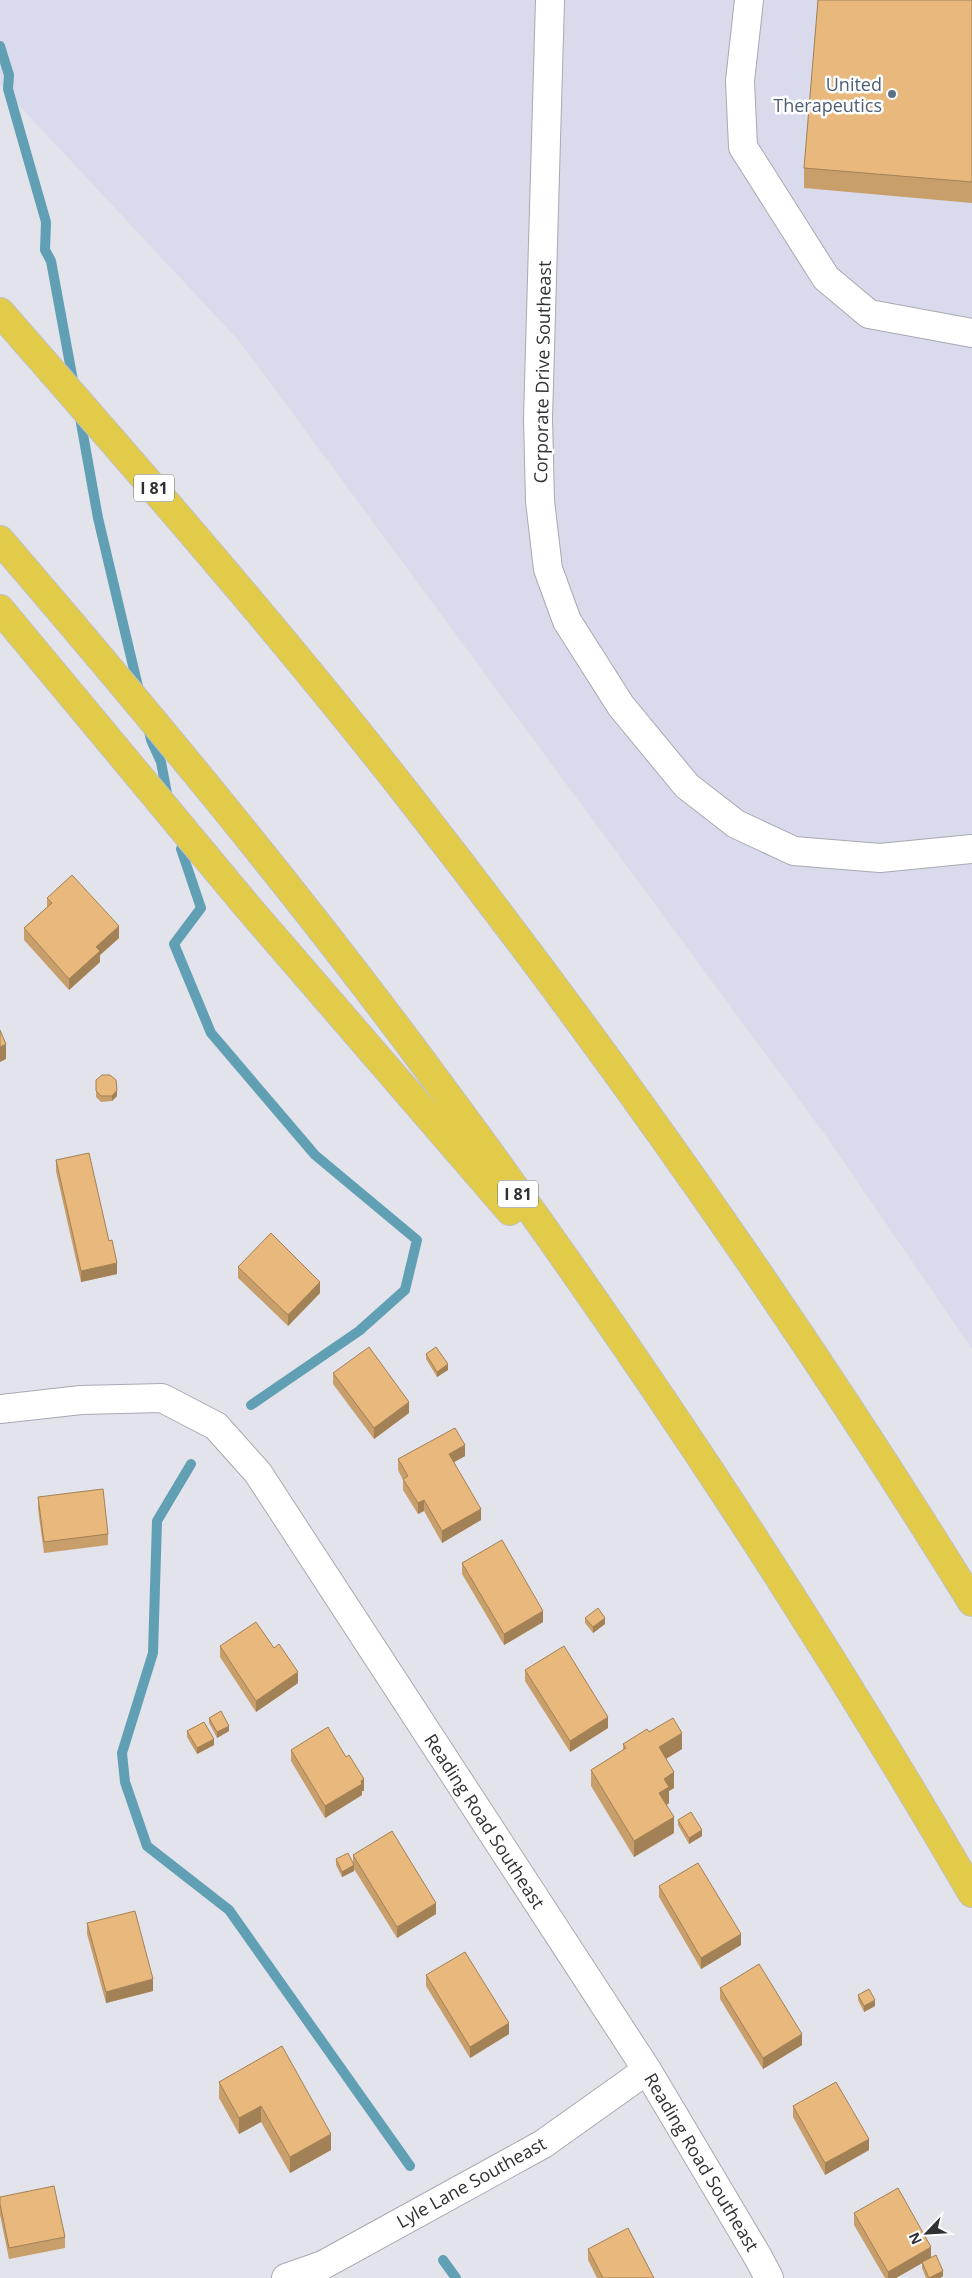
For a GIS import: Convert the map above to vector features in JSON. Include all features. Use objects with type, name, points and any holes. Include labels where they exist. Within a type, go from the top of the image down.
[{"type":"highway","name":"I 81","points":[[0,312],[144,476],[305,667],[412,800],[515,934],[636,1097],[751,1262],[889,1467],[972,1602]]},
{"type":"highway","name":"I 81","points":[[0,540],[116,675],[288,887],[422,1061],[627,1347],[769,1561],[877,1733],[972,1893]]},
{"type":"highway","points":[[0,609],[246,905],[627,1347]]},
{"type":"street","name":"Corporate Drive Southeast","points":[[550,0],[538,418],[540,501],[548,569],[568,622],[621,706],[687,786],[736,824],[794,851],[880,858],[972,849]]},
{"type":"street","points":[[749,0],[740,81],[743,147],[826,278],[869,314],[972,333]]},
{"type":"street","name":"Reading Road Southeast","points":[[0,1409],[81,1400],[162,1398],[216,1426],[258,1473],[647,2070],[769,2278]]},
{"type":"street","name":"Lyle Lane Southeast","points":[[286,2278],[323,2265],[542,2144],[647,2070]]},
{"type":"shaded area","points":[[0,0],[972,0],[972,1349],[826,1136],[240,342],[0,85]]},
{"type":"building","name":"United Therapeutics","points":[[818,0],[972,0],[972,182],[804,168]]},
{"type":"building","points":[[72,875],[119,926],[96,947],[100,951],[69,979],[24,928],[52,903],[47,898]]},
{"type":"building","points":[[0,1030],[6,1044],[0,1047]]},
{"type":"building","points":[[102,1075],[110,1075],[116,1080],[117,1090],[112,1096],[101,1096],[96,1091],[96,1080]]},
{"type":"building","points":[[89,1153],[109,1241],[112,1240],[117,1263],[81,1271],[56,1160]]},
{"type":"building","points":[[271,1233],[320,1282],[288,1315],[238,1267]]},
{"type":"building","points":[[369,1347],[409,1402],[374,1428],[333,1373]]},
{"type":"building","points":[[436,1347],[448,1364],[437,1372],[426,1354]]},
{"type":"building","points":[[455,1428],[465,1445],[449,1454],[481,1509],[442,1531],[424,1500],[418,1503],[403,1479],[408,1476],[398,1459]]},
{"type":"building","points":[[103,1489],[108,1534],[44,1542],[38,1497]]},
{"type":"building","points":[[502,1540],[543,1611],[504,1634],[462,1563]]},
{"type":"building","points":[[598,1608],[605,1618],[593,1627],[585,1618]]},
{"type":"building","points":[[256,1622],[274,1648],[279,1644],[298,1672],[256,1701],[220,1646]]},
{"type":"building","points":[[564,1646],[608,1717],[570,1741],[525,1670]]},
{"type":"building","points":[[221,1711],[229,1726],[217,1732],[209,1718]]},
{"type":"building","points":[[673,1718],[682,1733],[659,1747],[674,1772],[664,1779],[669,1787],[659,1793],[674,1817],[634,1841],[591,1770],[626,1748],[623,1744],[647,1729],[649,1732]]},
{"type":"building","points":[[204,1722],[214,1739],[197,1748],[187,1731]]},
{"type":"building","points":[[328,1727],[346,1757],[349,1755],[364,1779],[361,1781],[362,1784],[325,1806],[291,1750]]},
{"type":"building","points":[[691,1812],[702,1830],[689,1838],[678,1820]]},
{"type":"building","points":[[392,1831],[436,1903],[397,1927],[353,1855]]},
{"type":"building","points":[[348,1853],[354,1865],[342,1872],[336,1859]]},
{"type":"building","points":[[698,1863],[741,1934],[701,1958],[659,1886]]},
{"type":"building","points":[[135,1911],[153,1979],[106,1992],[87,1923]]},
{"type":"building","points":[[465,1952],[509,2023],[470,2047],[426,1975]]},
{"type":"building","points":[[759,1964],[802,2034],[763,2058],[720,1988]]},
{"type":"building","points":[[869,1989],[875,2000],[864,2006],[858,1995]]},
{"type":"building","points":[[282,2046],[331,2134],[290,2157],[261,2106],[239,2118],[219,2082]]},
{"type":"building","points":[[836,2082],[869,2139],[825,2163],[793,2106]]},
{"type":"building","points":[[54,2186],[65,2237],[9,2248],[0,2197]]},
{"type":"building","points":[[898,2188],[931,2247],[888,2272],[854,2213]]},
{"type":"building","points":[[628,2228],[654,2278],[603,2278],[588,2249]]},
{"type":"building","points":[[936,2255],[943,2271],[929,2278],[922,2262]]},
{"type":"waterway","points":[[0,46],[9,75],[8,89],[46,222],[45,250],[51,261],[74,386]]},
{"type":"waterway","points":[[79,412],[98,518],[139,691]]},
{"type":"waterway","points":[[148,727],[151,740],[161,762],[168,799]]},
{"type":"waterway","points":[[185,837],[181,849],[201,908],[174,944],[211,1033],[315,1155],[417,1240],[405,1290],[359,1331],[251,1405]]},
{"type":"waterway","points":[[191,1464],[157,1521],[153,1653],[122,1753],[125,1782],[147,1846],[229,1910],[410,2166]]},
{"type":"waterway","points":[[443,2260],[456,2278]]},
{"type":"place","name":"United Therapeutics","points":[[892,94]]}]
